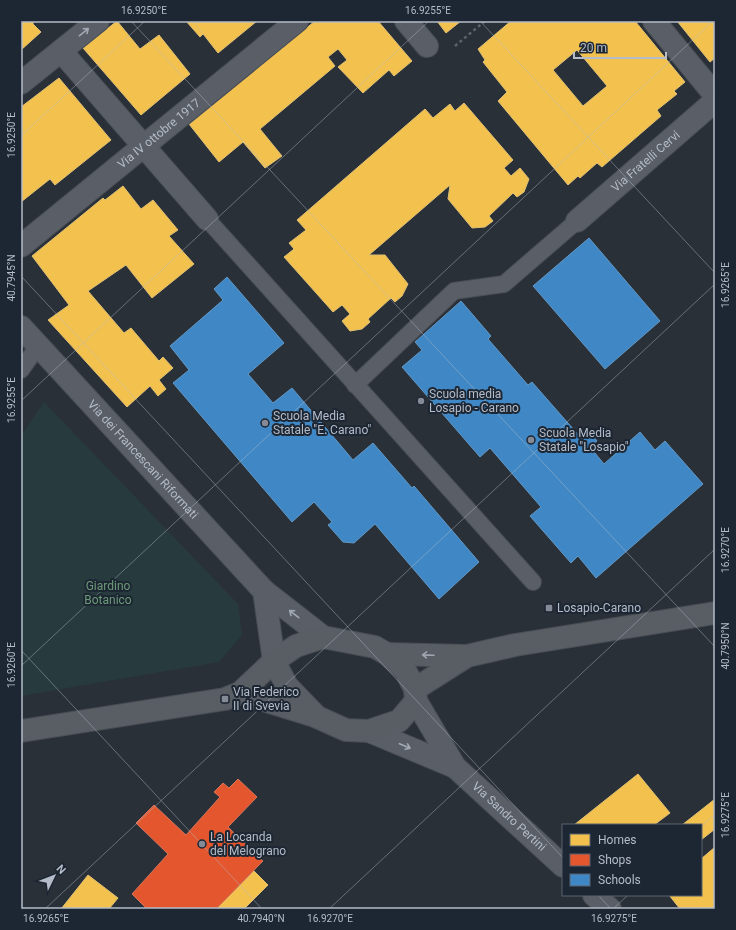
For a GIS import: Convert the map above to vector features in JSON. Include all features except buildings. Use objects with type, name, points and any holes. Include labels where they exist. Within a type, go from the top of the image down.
[{"type":"main road","points":[[387,654],[467,656],[515,645],[715,612]]},
{"type":"main road","points":[[21,731],[225,699],[240,693],[274,661],[296,646],[323,637],[375,647],[387,654],[405,670],[416,695]]},
{"type":"main road","points":[[240,693],[317,717],[346,730],[369,731],[399,721],[416,695],[467,656]]},
{"type":"main road","points":[[274,661],[287,686],[317,717]]},
{"type":"street","points":[[21,83],[98,21]]},
{"type":"street","name":"Via IV ottobre 1917","points":[[21,246],[297,21]]},
{"type":"street","points":[[406,21],[427,46]]},
{"type":"street","points":[[654,21],[715,95]]},
{"type":"street","points":[[61,51],[207,218]]},
{"type":"street","name":"Via Fratelli Cervi","points":[[577,222],[715,101]]},
{"type":"street","name":"Via dei Francescani Riformati","points":[[21,327],[264,591],[323,637]]},
{"type":"street","points":[[264,591],[274,661]]},
{"type":"street","points":[[416,695],[455,768]]},
{"type":"street","points":[[369,731],[455,768]]},
{"type":"street","name":"Via Sandro Pertini","points":[[455,768],[562,865]]},
{"type":"street","points":[[595,896],[610,909]]},
{"type":"lane","points":[[207,218],[533,582]]},
{"type":"lane","points":[[355,385],[454,291],[504,284],[577,222]]},
{"type":"lane","points":[[21,370],[38,346]]},
{"type":"path","points":[[450,50],[485,21]]},
{"type":"green space","name":"Giardino Botanico","points":[[44,402],[238,604],[242,635],[219,662],[21,696],[21,436]]},
{"type":"place","name":"Scuola media Losapio - Carano","points":[[421,401]]},
{"type":"place","name":"Scuola Media Statale \"E. Carano\"","points":[[265,423]]},
{"type":"place","name":"Scuola Media Statale \"Losapio\"","points":[[531,440]]},
{"type":"place","name":"Losapio-Carano","points":[[549,608]]},
{"type":"place","name":"Via Federico II di Svevia","points":[[225,699]]},
{"type":"place","name":"La Locanda del Melograno","points":[[202,844]]}]
